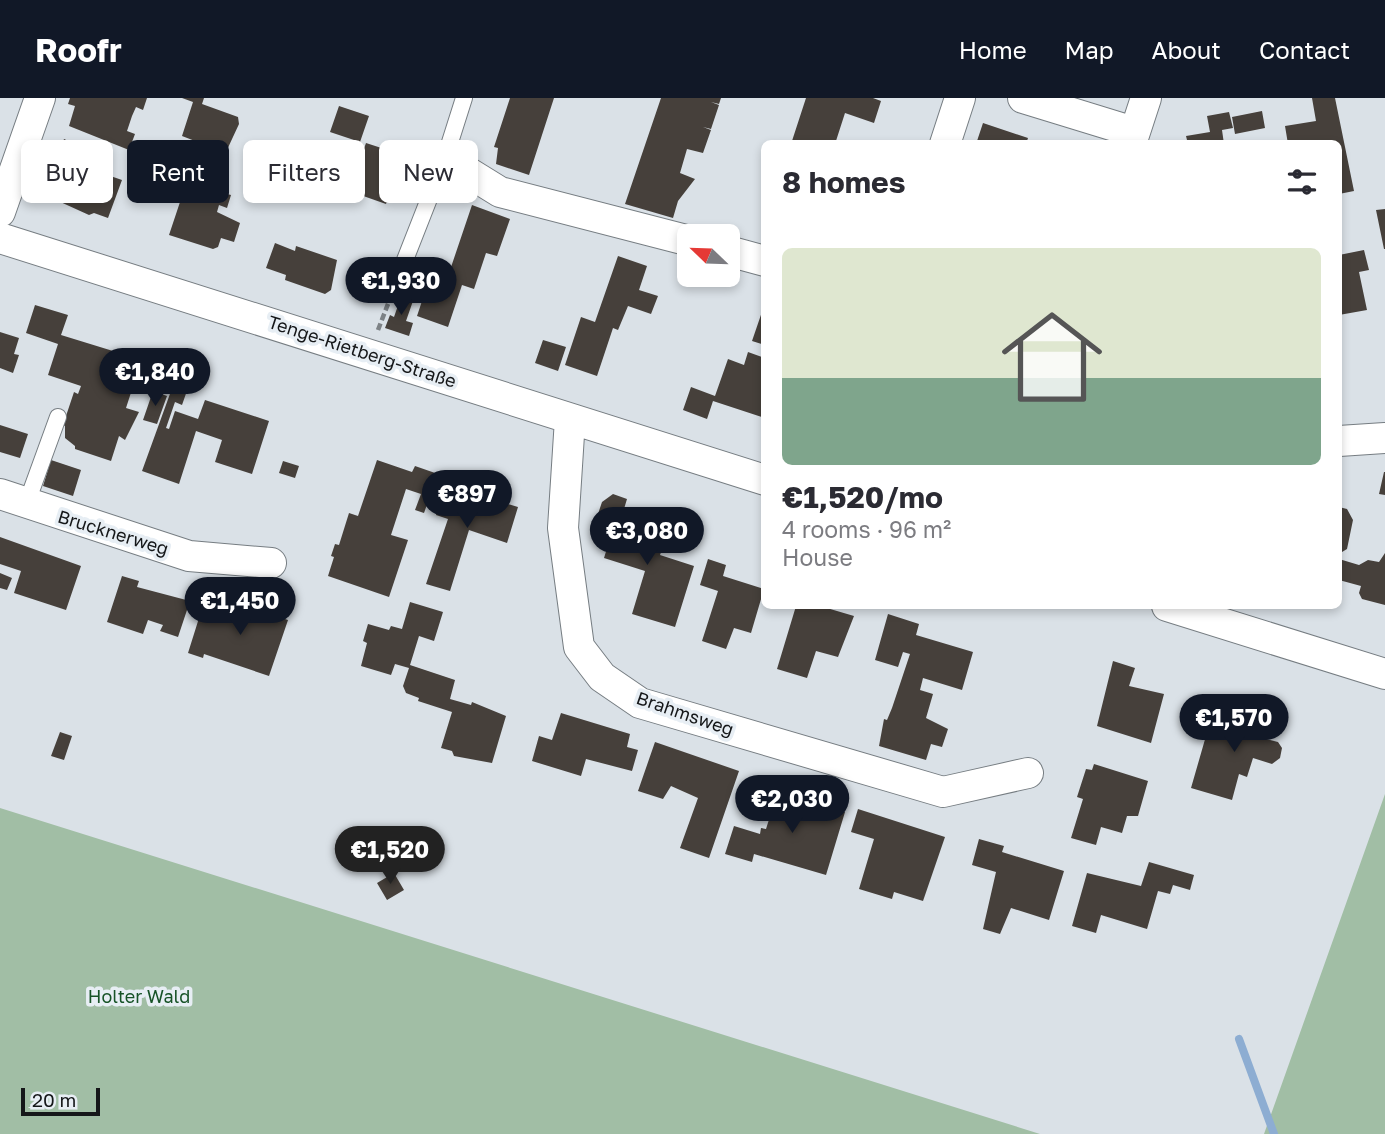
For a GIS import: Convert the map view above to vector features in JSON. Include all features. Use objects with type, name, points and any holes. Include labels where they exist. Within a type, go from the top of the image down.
[{"type":"street","points":[[0,212],[40,98]]},
{"type":"street","points":[[946,140],[960,98]]},
{"type":"street","points":[[1023,98],[1132,138],[1146,98]]},
{"type":"street","points":[[478,178],[500,192],[677,238]]},
{"type":"street","name":"Tenge-Rietberg-Straße","points":[[0,238],[761,479]]},
{"type":"street","points":[[740,254],[761,260]]},
{"type":"street","name":"Brahmsweg","points":[[570,419],[563,528],[579,647],[602,677],[640,703],[943,792],[1028,774]]},
{"type":"street","points":[[1342,441],[1385,438]]},
{"type":"street","name":"Brucknerweg","points":[[13,500],[189,556],[271,563]]},
{"type":"street","points":[[1177,609],[1385,674]]},
{"type":"lane","points":[[451,140],[464,98]]},
{"type":"lane","points":[[403,265],[427,203]]},
{"type":"lane","points":[[13,500],[58,417]]},
{"type":"path","points":[[369,354],[403,265]]},
{"type":"green space","points":[[1385,794],[1385,1134],[1264,1134]]},
{"type":"green space","name":"Holter Wald","points":[[0,808],[1040,1134],[0,1134]]},
{"type":"building","points":[[70,98],[147,98],[143,110],[136,107],[132,116],[127,131],[135,134],[133,140],[127,140],[127,149],[113,144],[113,140],[104,140],[69,126],[75,106],[68,104]]},
{"type":"building","points":[[182,98],[204,98],[202,104],[238,117],[239,124],[229,146],[229,140],[192,140],[182,136],[193,102]]},
{"type":"building","points":[[510,98],[554,98],[529,175],[496,164],[498,148],[494,147]]},
{"type":"building","points":[[661,98],[721,98],[719,104],[711,102],[719,105],[711,129],[703,127],[711,130],[703,153],[687,149],[680,173],[695,179],[678,201],[673,218],[625,204]]},
{"type":"building","points":[[806,98],[873,98],[881,101],[874,123],[845,113],[836,140],[792,140]]},
{"type":"building","points":[[1312,98],[1335,98],[1354,191],[1342,193],[1342,140],[1287,140],[1285,126],[1316,121]]},
{"type":"building","points":[[339,106],[369,116],[361,140],[330,132]]},
{"type":"building","points":[[1262,111],[1265,128],[1235,134],[1232,117]]},
{"type":"building","points":[[1229,112],[1233,128],[1222,130],[1223,140],[1187,140],[1186,136],[1210,132],[1207,116]]},
{"type":"building","points":[[983,123],[1028,138],[1027,140],[977,140]]},
{"type":"building","points":[[366,143],[379,147],[379,202],[365,197]]},
{"type":"building","points":[[113,177],[122,180],[108,218],[94,213],[89,215],[63,203],[113,203]]},
{"type":"building","points":[[180,203],[229,203],[227,208],[219,205],[217,212],[240,223],[234,242],[221,238],[218,247],[213,249],[169,235]]},
{"type":"building","points":[[472,205],[510,219],[497,256],[486,253],[474,289],[462,285],[448,327],[417,316],[431,274],[447,279]]},
{"type":"building","points":[[1385,209],[1385,249],[1384,249],[1376,210]]},
{"type":"building","points":[[275,243],[295,251],[296,246],[337,260],[331,290],[325,294],[285,280],[286,275],[266,268]]},
{"type":"building","points":[[1364,250],[1369,270],[1359,272],[1367,310],[1342,314],[1342,254]]},
{"type":"building","points":[[618,256],[647,266],[639,290],[658,296],[651,314],[628,306],[618,330],[613,328],[597,376],[565,365],[581,317],[595,322]]},
{"type":"building","points":[[402,294],[414,298],[406,321],[413,323],[409,336],[385,328],[390,315],[394,317]]},
{"type":"building","points":[[35,305],[68,315],[61,335],[113,351],[108,368],[136,377],[126,408],[139,412],[125,440],[119,436],[111,461],[75,449],[65,438],[63,425],[74,392],[78,394],[81,386],[48,375],[58,344],[26,333]]},
{"type":"building","points":[[761,315],[761,344],[752,341]]},
{"type":"building","points":[[0,332],[19,338],[14,354],[19,355],[13,373],[0,368]]},
{"type":"building","points":[[543,340],[566,347],[558,371],[535,363]]},
{"type":"building","points":[[748,352],[761,357],[761,417],[713,401],[707,419],[683,410],[691,387],[715,396],[728,359],[744,365]]},
{"type":"building","points":[[175,380],[189,385],[182,405],[175,402],[166,428],[169,429],[175,411],[198,419],[205,400],[269,421],[252,474],[215,462],[222,440],[196,431],[179,484],[142,471]]},
{"type":"building","points":[[153,391],[167,396],[157,424],[143,420]]},
{"type":"building","points":[[0,425],[28,434],[20,458],[0,452]]},
{"type":"building","points":[[51,460],[81,470],[73,496],[43,486]]},
{"type":"building","points":[[377,460],[412,472],[415,466],[438,474],[424,513],[415,510],[421,494],[406,489],[391,535],[408,540],[389,597],[328,576],[335,544],[339,545],[349,513],[358,516]]},
{"type":"building","points":[[283,461],[299,466],[295,478],[279,473]]},
{"type":"building","points":[[1385,472],[1385,495],[1379,494]]},
{"type":"building","points":[[446,486],[518,507],[507,543],[469,530],[450,591],[426,584],[448,519],[436,515]]},
{"type":"building","points":[[613,494],[627,499],[618,529],[664,544],[660,555],[694,566],[675,627],[632,614],[645,571],[604,558],[613,529],[595,523],[602,502]]},
{"type":"building","points":[[1342,508],[1347,509],[1353,520],[1347,549],[1342,552]]},
{"type":"building","points":[[0,537],[81,566],[66,610],[14,593],[21,571],[0,564]]},
{"type":"building","points":[[1385,553],[1385,605],[1362,599],[1359,593],[1361,586],[1342,581],[1342,560],[1359,565],[1368,560],[1379,562]]},
{"type":"building","points":[[708,559],[726,565],[723,576],[761,588],[761,599],[751,633],[734,628],[726,649],[702,641],[718,591],[700,585]]},
{"type":"building","points":[[0,573],[12,578],[7,590],[0,588]]},
{"type":"building","points":[[122,576],[139,581],[137,587],[190,601],[178,637],[160,631],[163,625],[148,620],[143,634],[107,622]]},
{"type":"building","points":[[222,598],[288,620],[269,676],[204,654],[203,658],[188,653],[199,618],[214,623]]},
{"type":"building","points":[[410,602],[443,612],[434,641],[419,636],[410,665],[455,680],[450,699],[471,705],[472,702],[506,716],[492,763],[454,756],[452,751],[441,748],[452,712],[418,701],[419,698],[406,693],[403,686],[409,668],[395,664],[391,675],[361,666],[367,643],[363,641],[368,624],[389,630],[391,626],[402,629]]},
{"type":"building","points":[[795,609],[830,609],[854,616],[838,657],[816,651],[807,678],[777,669]]},
{"type":"building","points":[[888,614],[919,624],[916,635],[973,652],[962,690],[923,678],[920,690],[933,694],[926,718],[948,729],[942,747],[931,744],[926,760],[879,746],[884,719],[887,720],[892,708],[910,654],[903,652],[898,667],[875,660]]},
{"type":"building","points":[[1113,661],[1135,668],[1129,686],[1164,694],[1151,743],[1097,726]]},
{"type":"building","points":[[1249,707],[1273,714],[1266,739],[1278,742],[1282,748],[1280,758],[1272,764],[1253,758],[1247,777],[1239,774],[1232,800],[1191,788],[1210,722],[1241,732]]},
{"type":"building","points":[[561,713],[630,734],[627,747],[638,750],[632,771],[586,759],[581,776],[532,761],[539,736],[552,740]]},
{"type":"building","points":[[60,732],[72,736],[64,760],[51,756]]},
{"type":"building","points":[[655,742],[739,771],[709,858],[680,848],[698,798],[671,786],[663,799],[638,791]]},
{"type":"building","points":[[1094,764],[1148,781],[1138,816],[1127,816],[1122,833],[1101,827],[1096,845],[1071,838],[1083,799],[1077,797],[1086,769],[1092,770]]},
{"type":"building","points":[[779,788],[799,794],[797,798],[845,812],[826,875],[754,854],[752,862],[725,854],[734,826],[760,834],[761,828],[766,829]]},
{"type":"building","points":[[858,809],[945,837],[923,901],[894,892],[892,899],[859,889],[874,839],[851,832]]},
{"type":"building","points":[[979,839],[1004,846],[1002,852],[1064,871],[1049,920],[1011,908],[1000,934],[983,929],[996,872],[972,865]]},
{"type":"building","points":[[1149,862],[1194,875],[1190,890],[1173,885],[1170,894],[1158,891],[1147,929],[1101,915],[1096,933],[1072,926],[1087,873],[1141,886]]},
{"type":"building","points":[[394,873],[404,890],[387,900],[377,883]]},
{"type":"waterway","points":[[1239,1039],[1274,1134]]}]
